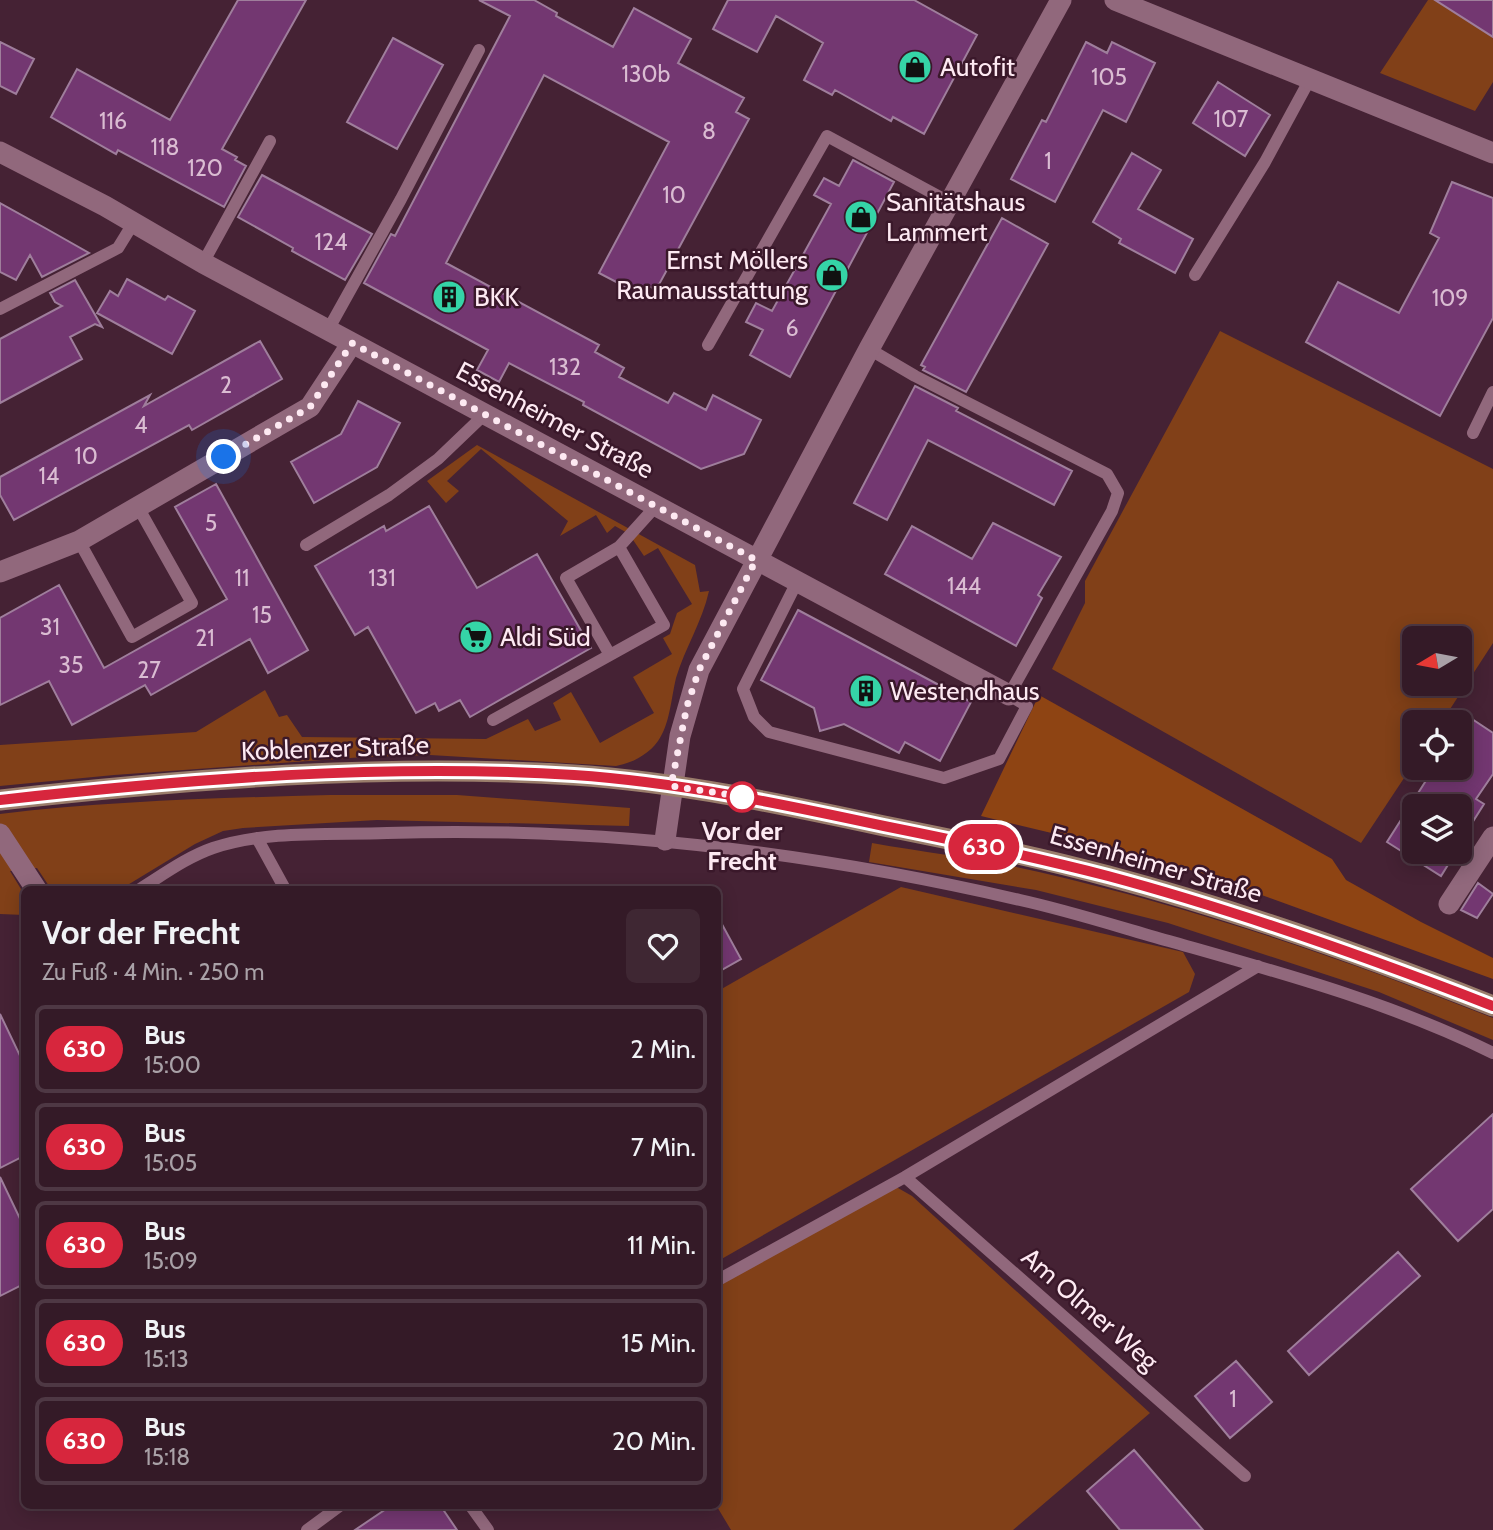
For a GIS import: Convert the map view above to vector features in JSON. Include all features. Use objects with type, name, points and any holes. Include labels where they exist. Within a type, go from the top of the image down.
[{"type":"main road","name":"Koblenzer Straße","points":[[0,800],[242,778],[328,774],[469,772],[574,775],[671,786]]},
{"type":"main road","name":"Essenheimer Straße","points":[[671,786],[783,804],[1108,876],[1260,922],[1406,971],[1493,1006]]},
{"type":"street","points":[[665,840],[671,786],[687,706],[699,670],[869,349],[1061,0]]},
{"type":"street","points":[[1115,0],[1493,153]]},
{"type":"street","name":"Essenheimer Straße","points":[[0,152],[1009,695]]},
{"type":"street","points":[[0,572],[79,541],[310,407],[352,343]]},
{"type":"street","points":[[0,834],[34,886]]},
{"type":"street","points":[[1449,904],[1493,837]]},
{"type":"lane","points":[[328,330],[479,50]]},
{"type":"lane","points":[[1195,275],[1265,162],[1310,79]]},
{"type":"lane","points":[[708,345],[827,136],[951,203]]},
{"type":"lane","points":[[203,263],[270,141]]},
{"type":"lane","points":[[0,309],[118,248],[134,222]]},
{"type":"lane","points":[[797,582],[743,689],[754,717],[769,732],[944,778],[999,759],[1027,706],[1009,695],[1112,511],[1118,493],[1107,474],[915,376],[869,349]]},
{"type":"lane","points":[[1473,433],[1493,392]]},
{"type":"lane","points":[[306,545],[389,495],[438,459],[485,414]]},
{"type":"lane","points":[[610,655],[566,579],[619,547],[656,506]]},
{"type":"lane","points":[[79,541],[132,637],[192,603],[138,507]]},
{"type":"lane","points":[[494,720],[664,625],[619,547]]},
{"type":"lane","points":[[145,886],[189,858],[214,847],[257,838],[422,832],[546,833],[665,840],[878,870],[1023,901],[1258,966],[1369,1002],[1493,1053]]},
{"type":"lane","points":[[257,838],[283,886]]},
{"type":"lane","points":[[721,1278],[905,1177],[1258,966]]},
{"type":"lane","name":"Am Olmer Weg","points":[[905,1177],[1244,1476]]},
{"type":"lane","points":[[307,1530],[336,1509]]},
{"type":"lane","points":[[473,1509],[488,1530]]},
{"type":"shaded area","points":[[1428,0],[1441,0],[1440,3],[1493,37],[1493,82],[1475,111],[1380,73]]},
{"type":"shaded area","points":[[1220,331],[1493,469],[1493,643],[1472,675],[1472,626],[1402,626],[1402,696],[1459,696],[1449,710],[1402,710],[1403,780],[1361,843],[1052,669],[1085,603],[1085,581]]},
{"type":"shaded area","points":[[477,445],[695,565],[700,592],[709,591],[676,678],[665,727],[658,741],[645,754],[616,766],[430,755],[364,757],[0,786],[0,745],[196,732],[265,690],[279,717],[287,715],[302,737],[486,739],[528,719],[535,731],[561,720],[553,703],[571,692],[600,743],[654,713],[633,677],[672,654],[663,638],[670,634],[677,613],[692,604],[658,548],[644,556],[629,534],[615,526],[607,533],[596,515],[560,536],[568,521],[481,449],[447,481],[459,491],[446,503],[427,481]]},
{"type":"shaded area","points":[[1039,695],[1332,859],[1346,880],[1493,958],[1493,979],[1201,873],[981,816]]},
{"type":"shaded area","points":[[457,795],[630,808],[629,826],[377,820],[223,831],[195,844],[126,886],[49,886],[37,868],[10,871],[21,889],[21,915],[0,914],[0,814],[206,799]]},
{"type":"shaded area","points":[[872,843],[1039,872],[1155,902],[1269,936],[1382,975],[1493,1018],[1493,1040],[1379,992],[1168,923],[1036,890],[869,862]]},
{"type":"shaded area","points":[[901,887],[1183,952],[1195,974],[1189,992],[721,1259],[721,989]]},
{"type":"shaded area","points":[[886,1187],[898,1188],[912,1196],[1150,1413],[1013,1530],[731,1530],[718,1509],[721,1509],[721,1281]]},
{"type":"building","points":[[238,0],[306,0],[222,149],[237,157],[235,160],[246,166],[224,207],[118,150],[116,154],[51,117],[77,69],[170,120]]},
{"type":"building","points":[[479,0],[534,0],[557,13],[556,16],[613,47],[634,8],[691,39],[678,63],[744,98],[736,112],[749,119],[656,290],[647,285],[641,295],[599,273],[669,142],[544,75],[446,263],[599,345],[595,352],[624,368],[619,377],[668,403],[674,393],[706,410],[713,395],[761,420],[744,454],[701,469],[583,405],[584,402],[509,363],[499,382],[477,370],[488,350],[364,283],[391,234],[395,236],[510,16]]},
{"type":"building","points":[[728,0],[914,0],[977,35],[924,134],[893,117],[891,121],[835,90],[832,95],[804,80],[823,43],[776,16],[757,52],[713,29]]},
{"type":"building","points":[[1435,0],[1493,0],[1493,37]]},
{"type":"building","points":[[393,38],[443,65],[397,149],[347,122]]},
{"type":"building","points":[[0,42],[34,59],[16,94],[0,86]]},
{"type":"building","points":[[1086,42],[1107,53],[1112,42],[1155,63],[1126,122],[1103,110],[1055,202],[1011,179],[1042,120],[1046,122]]},
{"type":"building","points":[[1218,82],[1270,115],[1245,156],[1193,123]]},
{"type":"building","points":[[1132,153],[1161,170],[1138,209],[1193,239],[1175,273],[1119,243],[1121,239],[1093,222]]},
{"type":"building","points":[[853,160],[894,182],[790,377],[750,355],[763,330],[746,322],[756,303],[772,311],[831,204],[814,195],[824,178],[839,186]]},
{"type":"building","points":[[262,175],[372,234],[345,280],[238,217]]},
{"type":"building","points":[[1452,182],[1493,198],[1493,318],[1440,416],[1306,342],[1338,282],[1399,313],[1439,238],[1430,233]]},
{"type":"building","points":[[0,203],[89,253],[42,277],[30,255],[16,280],[0,272]]},
{"type":"building","points":[[1002,218],[1048,244],[966,392],[923,370],[925,367],[921,365]]},
{"type":"building","points":[[127,279],[165,300],[168,296],[195,311],[172,354],[97,313],[110,291],[118,296]]},
{"type":"building","points":[[75,280],[102,327],[95,324],[70,337],[82,359],[0,403],[0,339],[62,306],[55,302],[50,293]]},
{"type":"building","points":[[260,341],[282,379],[192,430],[189,425],[14,520],[0,495],[0,477],[150,395],[144,406]]},
{"type":"building","points":[[915,386],[958,408],[956,411],[1072,471],[1054,505],[928,440],[887,520],[854,503]]},
{"type":"building","points":[[358,401],[400,423],[377,467],[314,503],[291,462],[341,434]]},
{"type":"building","points":[[216,484],[308,650],[268,673],[250,639],[151,695],[145,685],[72,725],[49,681],[0,705],[0,618],[59,585],[104,668],[227,599],[175,507]]},
{"type":"building","points":[[429,506],[477,588],[537,554],[591,648],[470,717],[460,700],[439,711],[435,703],[416,713],[368,627],[355,635],[315,566],[384,526],[386,531]]},
{"type":"building","points":[[993,523],[1061,557],[1038,595],[1042,598],[1016,646],[885,574],[912,526],[972,559]]},
{"type":"building","name":"Westendhaus","points":[[798,610],[971,702],[940,761],[905,742],[899,753],[844,724],[820,731],[814,708],[761,680]]},
{"type":"building","points":[[1472,719],[1493,733],[1493,774],[1476,799],[1484,804],[1472,823],[1472,794],[1417,794],[1426,780],[1472,780]]},
{"type":"building","points":[[1402,818],[1402,851],[1387,842]]},
{"type":"building","points":[[1422,864],[1448,864],[1441,876]]},
{"type":"building","points":[[1478,883],[1493,894],[1477,918],[1461,910]]},
{"type":"building","points":[[721,922],[741,959],[721,970]]},
{"type":"building","points":[[0,1014],[21,1058],[21,1158],[0,1168]]},
{"type":"building","points":[[1493,1114],[1493,1209],[1458,1241],[1411,1189]]},
{"type":"building","points":[[0,1177],[21,1221],[21,1286],[0,1296]]},
{"type":"building","points":[[1398,1252],[1420,1276],[1309,1375],[1288,1351]]},
{"type":"building","points":[[1236,1361],[1272,1402],[1230,1438],[1195,1396]]},
{"type":"building","points":[[1134,1450],[1203,1530],[1120,1530],[1087,1491]]},
{"type":"building","points":[[386,1509],[443,1509],[457,1530],[355,1530]]},
{"type":"bus line","name":"630","points":[[0,800],[242,778],[328,774],[469,772],[574,775],[630,780],[783,804],[1108,876],[1260,922],[1406,971],[1493,1006]]},
{"type":"place","name":"Autofit","points":[[915,67]]},
{"type":"place","name":"Sanitätshaus Lammert","points":[[861,217]]},
{"type":"place","name":"Ernst Möllers Raumausstattung","points":[[832,275]]},
{"type":"place","name":"BKK","points":[[449,297]]},
{"type":"place","name":"Aldi Süd","points":[[476,637]]},
{"type":"place","name":"Westendhaus","points":[[866,691]]},
{"type":"place","name":"Vor der Frecht","points":[[742,797]]},
{"type":"route","points":[[224,457],[310,407],[352,343],[756,560],[699,670],[687,706],[671,786],[746,797],[742,797]]}]
